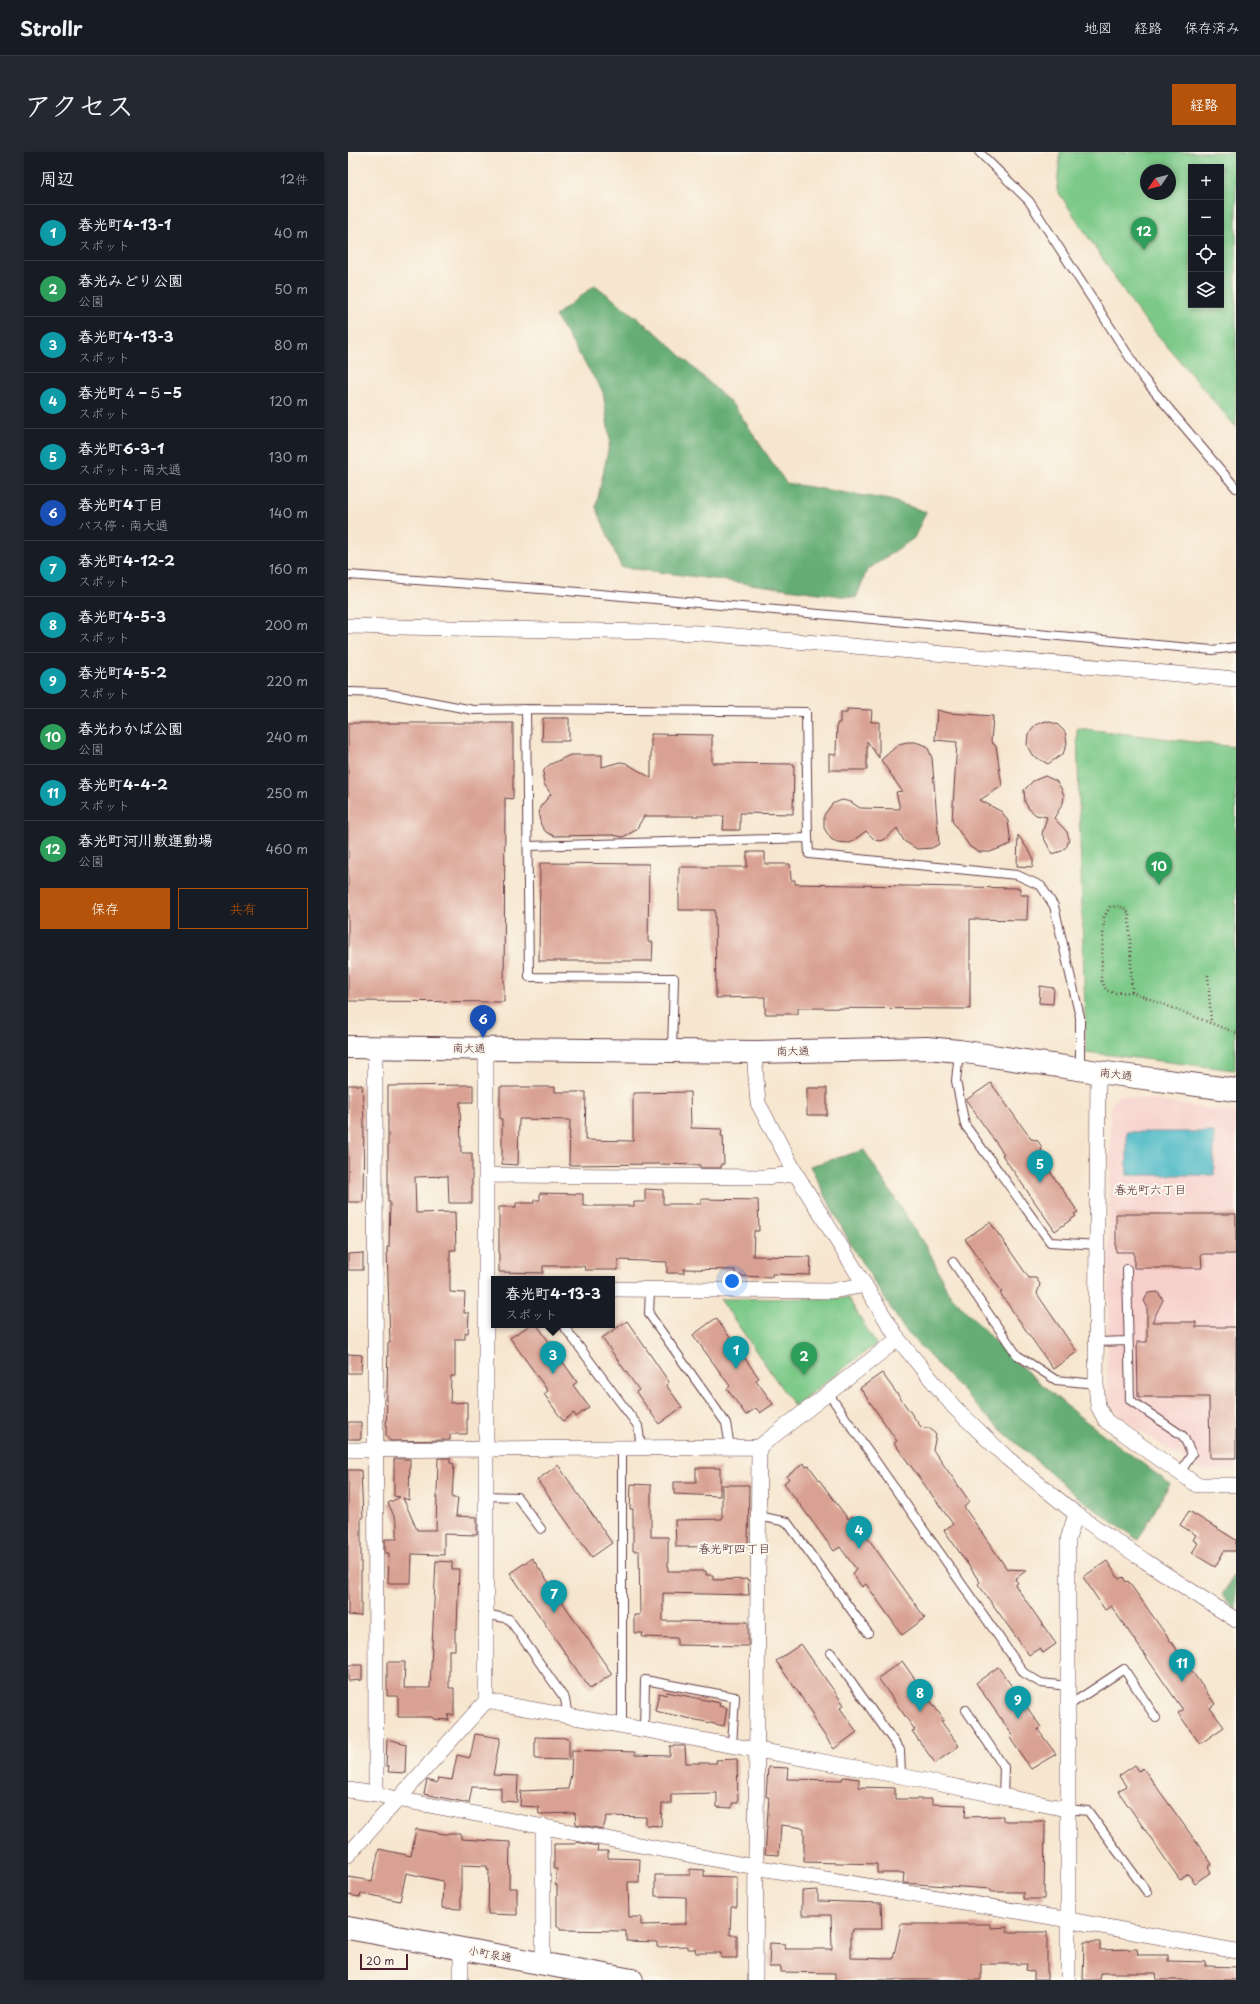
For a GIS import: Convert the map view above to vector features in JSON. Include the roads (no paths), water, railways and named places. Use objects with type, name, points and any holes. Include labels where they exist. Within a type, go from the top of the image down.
[{"type":"street","points":[[348,626],[701,634],[1236,679]]},
{"type":"street","name":"南大通","points":[[348,1047],[754,1052],[927,1048],[959,1051],[1089,1071],[1236,1090]]},
{"type":"street","points":[[376,1047],[376,1794]]},
{"type":"street","points":[[348,1855],[486,1701],[487,1450],[491,1288],[486,1175],[486,1049]]},
{"type":"street","points":[[754,1052],[758,1103],[796,1174],[898,1339],[954,1407],[1007,1458],[1076,1514],[1144,1561],[1236,1620]]},
{"type":"street","points":[[1089,1071],[1098,1245],[1096,1384],[1098,1406],[1106,1421],[1197,1485],[1236,1485]]},
{"type":"street","points":[[486,1175],[765,1177],[796,1174]]},
{"type":"street","points":[[615,1289],[831,1290],[865,1285]]},
{"type":"street","points":[[348,1450],[759,1447],[898,1339]]},
{"type":"street","points":[[755,1980],[759,1447]]},
{"type":"street","points":[[1068,1980],[1068,1539],[1076,1514]]},
{"type":"street","points":[[486,1701],[901,1776],[1003,1798],[1067,1809]]},
{"type":"street","points":[[348,1790],[376,1794],[755,1866],[1069,1920],[1236,1951]]},
{"type":"street","points":[[543,1826],[543,1964]]},
{"type":"street","name":"小町泉通","points":[[348,1928],[632,1980]]},
{"type":"street","points":[[461,1949],[461,1980]]},
{"type":"lane","points":[[979,152],[1029,201],[1143,378],[1236,488]]},
{"type":"lane","points":[[348,575],[567,591],[1212,650],[1236,647]]},
{"type":"lane","points":[[348,692],[384,693],[473,710],[526,709],[806,712],[809,854],[1017,875],[1041,886],[1054,906],[1080,1017],[1089,1071]]},
{"type":"lane","points":[[526,709],[529,977],[674,978],[672,1051]]},
{"type":"lane","points":[[528,846],[808,838]]},
{"type":"lane","points":[[959,1051],[956,1081],[965,1125],[1050,1242],[1098,1245]]},
{"type":"lane","points":[[953,1262],[1017,1355],[1056,1380],[1096,1384]]},
{"type":"lane","points":[[1127,1268],[1130,1400],[1183,1436],[1192,1454],[1180,1473]]},
{"type":"lane","points":[[650,1289],[650,1314],[726,1423],[730,1447]]},
{"type":"lane","points":[[565,1328],[638,1426],[641,1447]]},
{"type":"lane","points":[[1097,1342],[1128,1341]]},
{"type":"lane","points":[[828,1393],[1024,1673],[1041,1683],[1068,1686]]},
{"type":"lane","points":[[622,1447],[622,1726]]},
{"type":"lane","points":[[487,1496],[517,1497],[541,1529]]},
{"type":"lane","points":[[758,1516],[787,1522],[868,1633]]},
{"type":"lane","points":[[486,1614],[509,1619],[565,1699],[568,1717]]},
{"type":"lane","points":[[832,1653],[900,1750],[901,1776]]},
{"type":"lane","points":[[1068,1706],[1124,1669],[1156,1718]]},
{"type":"lane","points":[[644,1730],[645,1680],[735,1697],[732,1745]]},
{"type":"lane","points":[[966,1710],[1004,1766],[1003,1798]]},
{"type":"lane","points":[[1067,1809],[1088,1811],[1147,1892]]},
{"type":"water","points":[[1127,1132],[1214,1132],[1214,1175],[1127,1175]]},
{"type":"place","name":"春光町河川敷運動場","points":[[1144,250]]},
{"type":"place","name":"春光わかば公園","points":[[1159,885]]},
{"type":"place","name":"春光町4丁目","points":[[483,1038]]},
{"type":"place","name":"春光町6-3-1","points":[[1040,1183]]},
{"type":"place","name":"春光町4-13-1","points":[[736,1369]]},
{"type":"place","name":"春光町4-13-3","points":[[553,1374]]},
{"type":"place","name":"春光みどり公園","points":[[804,1375]]},
{"type":"place","name":"春光町４−５−5","points":[[859,1549]]},
{"type":"place","name":"春光町4-12-2","points":[[554,1613]]},
{"type":"place","name":"春光町4-4-2","points":[[1182,1682]]},
{"type":"place","name":"春光町4-5-3","points":[[920,1712]]},
{"type":"place","name":"春光町4-5-2","points":[[1018,1719]]},
{"type":"district","name":"春光町六丁目","points":[[1150,1190]]},
{"type":"district","name":"春光町四丁目","points":[[734,1549]]}]
